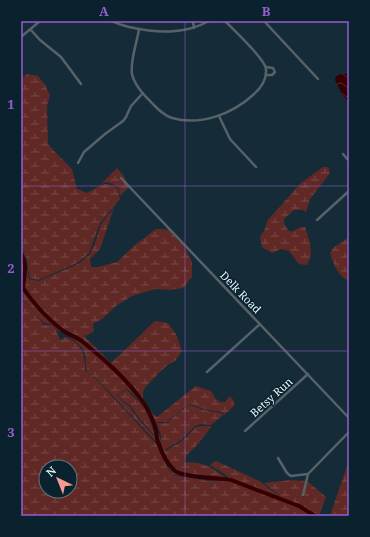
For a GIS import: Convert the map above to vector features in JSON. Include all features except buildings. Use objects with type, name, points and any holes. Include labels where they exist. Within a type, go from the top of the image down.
[{"type":"street","points":[[21,37],[40,21]]},
{"type":"street","points":[[111,21],[139,29],[176,32],[194,28],[209,21]]},
{"type":"street","points":[[193,21],[194,28]]},
{"type":"street","points":[[139,29],[132,72],[136,84],[159,110],[170,117],[197,120],[219,116],[235,109],[261,88],[266,75],[266,67],[261,59],[226,21]]},
{"type":"street","points":[[264,21],[318,79]]},
{"type":"street","points":[[30,29],[40,40],[61,57],[81,84]]},
{"type":"street","points":[[266,67],[273,68],[275,70],[272,75],[266,75]]},
{"type":"street","points":[[78,163],[84,152],[123,121],[131,106],[143,93]]},
{"type":"street","points":[[219,116],[230,139],[256,167]]},
{"type":"street","points":[[343,154],[349,161]]},
{"type":"street","name":"Delk Road","points":[[121,178],[349,418]]},
{"type":"street","points":[[317,220],[349,191]]},
{"type":"street","points":[[207,372],[260,324]]},
{"type":"street","name":"Betsy Run","points":[[245,431],[308,374]]},
{"type":"street","points":[[303,495],[308,474],[349,432]]},
{"type":"street","points":[[278,458],[287,473],[291,476],[308,474]]},
{"type":"green space","points":[[27,74],[38,76],[50,95],[47,106],[48,144],[72,169],[77,189],[87,193],[99,186],[109,184],[118,189],[120,199],[100,223],[89,253],[79,262],[39,280],[30,278],[26,256],[21,247],[21,77]]},
{"type":"green space","points":[[323,167],[328,167],[330,173],[310,199],[306,212],[303,210],[294,210],[284,219],[284,224],[291,232],[301,227],[305,227],[310,243],[311,256],[307,265],[299,264],[289,251],[281,249],[272,253],[262,247],[260,237],[265,229],[267,221],[301,183]]},
{"type":"green space","points":[[117,168],[128,185],[128,188],[120,196],[119,189],[113,184],[106,182],[101,184]]},
{"type":"green space","points":[[114,208],[100,249],[90,259],[91,267],[98,267],[117,262],[135,245],[156,229],[169,230],[182,241],[192,262],[192,277],[183,288],[171,290],[155,289],[132,296],[116,306],[102,319],[93,324],[94,331],[84,336],[111,363],[155,321],[168,323],[177,336],[182,351],[175,361],[165,367],[145,388],[143,396],[145,404],[148,408],[157,417],[196,386],[211,391],[215,398],[220,402],[225,402],[230,396],[234,401],[234,406],[224,415],[222,412],[203,409],[191,404],[166,422],[155,422],[161,441],[160,444],[165,451],[182,441],[196,427],[212,426],[198,444],[186,456],[185,462],[199,463],[210,467],[228,479],[208,479],[173,474],[169,469],[158,444],[98,380],[88,372],[85,353],[79,344],[57,330],[53,325],[43,322],[21,298],[21,248],[25,256],[29,279],[39,281],[80,263],[90,254],[101,224]],"holes":[[[127,389],[141,403],[149,416],[155,435],[153,435],[139,420],[129,406],[117,395]]]},
{"type":"green space","points":[[349,230],[349,281],[339,273],[330,253],[333,248],[348,238]]},
{"type":"green space","points":[[21,299],[36,314],[44,325],[52,325],[55,327],[60,340],[66,337],[79,346],[82,350],[85,370],[97,380],[157,445],[168,469],[173,475],[208,481],[230,480],[226,475],[210,465],[216,461],[259,481],[278,495],[278,498],[299,506],[315,516],[21,516]]},
{"type":"green space","points":[[127,390],[147,413],[154,435],[130,405],[123,401],[118,395]]},
{"type":"green space","points":[[191,405],[203,410],[221,413],[223,415],[211,425],[201,424],[195,426],[181,440],[164,450],[156,423],[166,423],[186,407]]},
{"type":"green space","points":[[347,466],[349,468],[349,516],[330,516]]},
{"type":"green space","points":[[291,480],[305,481],[302,496],[304,497],[307,481],[326,497],[319,516],[316,516],[299,505],[279,498],[279,495],[264,483]]},
{"type":"water","points":[[347,74],[349,76],[349,104],[335,80],[336,76]]},
{"type":"waterway","points":[[21,254],[25,266],[23,288],[27,294],[36,305],[62,330],[83,342],[131,387],[145,405],[153,420],[161,449],[167,461],[175,471],[185,475],[231,480],[299,506],[315,516]]}]
